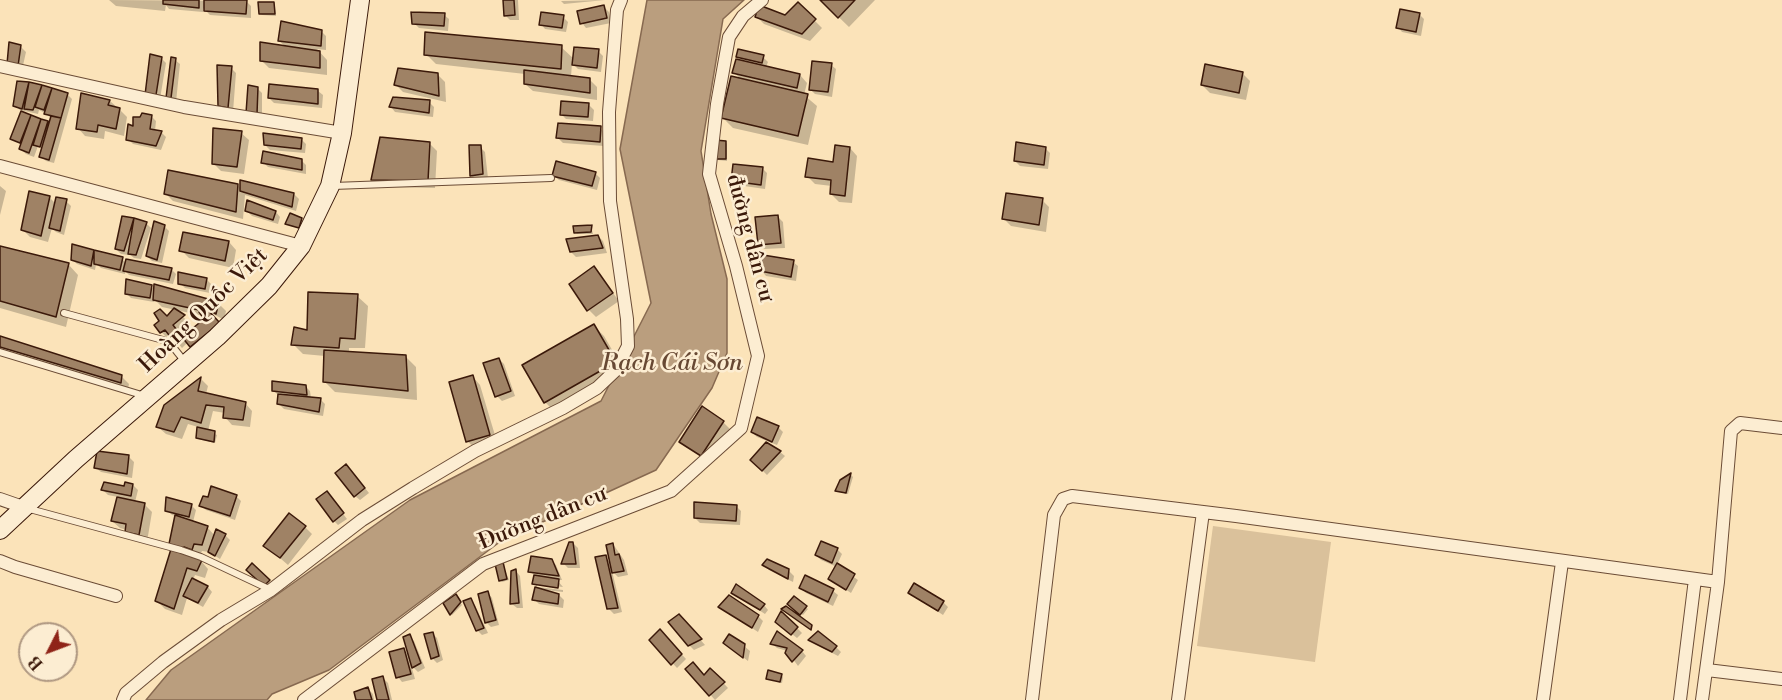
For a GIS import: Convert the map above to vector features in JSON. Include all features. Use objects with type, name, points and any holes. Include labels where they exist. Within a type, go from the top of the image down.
[{"type":"street","name":"Hoàng Quốc Việt","points":[[0,530],[23,507],[187,364],[269,286],[301,246],[330,186],[342,133],[360,0]]},
{"type":"street","points":[[123,700],[126,693],[163,662],[221,620],[271,590],[362,520],[475,451],[563,408],[597,388],[615,371],[628,346],[627,319],[610,201],[609,112],[618,9],[621,0]]},
{"type":"street","name":"đường dân cư","points":[[758,356],[736,266],[709,174],[717,104],[729,37],[743,16],[762,0]]},
{"type":"street","points":[[0,66],[184,107],[342,133]]},
{"type":"street","points":[[0,166],[301,246]]},
{"type":"street","name":"Đường dân cư","points":[[304,700],[483,564],[671,490],[741,428],[758,356]]},
{"type":"street","points":[[1702,700],[1718,582],[1731,432],[1740,423],[1782,428]]},
{"type":"street","points":[[1032,700],[1053,515],[1063,499],[1072,495],[1718,582]]},
{"type":"street","points":[[0,499],[23,507]]},
{"type":"street","points":[[1178,700],[1203,512]]},
{"type":"street","points":[[0,561],[116,596]]},
{"type":"street","points":[[1543,700],[1562,561]]},
{"type":"street","points":[[1680,700],[1695,579]]},
{"type":"street","points":[[1707,670],[1782,679]]},
{"type":"lane","points":[[330,186],[551,178]]},
{"type":"lane","points":[[64,313],[163,340],[173,347],[187,364]]},
{"type":"lane","points":[[0,352],[148,397]]},
{"type":"lane","points":[[23,507],[181,550],[271,590]]},
{"type":"shaded area","points":[[1213,526],[1331,542],[1315,662],[1197,646]]},
{"type":"water","name":"Rạch Cái Sơn","points":[[647,0],[744,0],[723,19],[701,151],[711,214],[727,279],[727,353],[712,388],[656,470],[501,541],[329,670],[272,694],[267,700],[146,700],[171,670],[410,500],[601,401],[651,303],[620,149]]},
{"type":"building","points":[[163,0],[199,0],[199,8],[163,4]]},
{"type":"building","points":[[204,0],[247,0],[246,14],[204,11]]},
{"type":"building","points":[[503,0],[514,0],[515,15],[504,16]]},
{"type":"building","points":[[820,0],[855,0],[838,18]]},
{"type":"building","points":[[258,2],[274,2],[275,14],[259,14]]},
{"type":"building","points":[[798,2],[816,19],[802,34],[755,17],[759,5],[785,15]]},
{"type":"building","points":[[604,5],[607,18],[580,24],[577,11]]},
{"type":"building","points":[[1400,9],[1420,13],[1416,32],[1396,28]]},
{"type":"building","points":[[411,12],[445,13],[444,26],[412,24]]},
{"type":"building","points":[[541,12],[564,15],[562,28],[539,25]]},
{"type":"building","points":[[281,21],[322,30],[321,46],[278,41]]},
{"type":"building","points":[[425,32],[562,45],[561,69],[424,55]]},
{"type":"building","points":[[9,42],[21,45],[18,66],[7,64]]},
{"type":"building","points":[[260,42],[320,51],[320,68],[260,61]]},
{"type":"building","points":[[574,47],[599,49],[597,68],[572,65]]},
{"type":"building","points":[[738,49],[764,55],[762,63],[736,57]]},
{"type":"building","points":[[150,54],[162,57],[156,95],[145,95]]},
{"type":"building","points":[[171,57],[176,58],[171,98],[166,98]]},
{"type":"building","points":[[736,59],[800,74],[797,88],[732,73]]},
{"type":"building","points":[[812,61],[832,63],[828,92],[809,90]]},
{"type":"building","points":[[1205,64],[1243,72],[1239,93],[1201,85]]},
{"type":"building","points":[[217,65],[232,66],[228,108],[218,106]]},
{"type":"building","points":[[398,68],[438,73],[439,96],[394,85]]},
{"type":"building","points":[[524,70],[590,78],[590,93],[524,84]]},
{"type":"building","points":[[731,76],[808,94],[798,136],[721,118]]},
{"type":"building","points":[[17,81],[29,82],[22,109],[13,106]]},
{"type":"building","points":[[29,82],[42,85],[33,110],[24,109]]},
{"type":"building","points":[[269,84],[318,89],[318,104],[268,98]]},
{"type":"building","points":[[42,85],[52,88],[44,110],[35,107]]},
{"type":"building","points":[[248,85],[258,87],[257,114],[246,113]]},
{"type":"building","points":[[52,88],[68,93],[61,118],[44,114]]},
{"type":"building","points":[[81,93],[110,100],[108,105],[120,108],[116,129],[98,125],[97,132],[76,129]]},
{"type":"building","points":[[393,97],[430,100],[429,113],[389,107]]},
{"type":"building","points":[[561,101],[589,103],[588,117],[560,115]]},
{"type":"building","points":[[21,111],[31,115],[20,143],[10,139]]},
{"type":"building","points":[[142,113],[152,115],[150,129],[162,131],[156,146],[126,140],[128,124],[133,126],[133,117],[140,117]]},
{"type":"building","points":[[31,115],[41,119],[29,153],[19,149]]},
{"type":"building","points":[[51,116],[61,118],[49,160],[39,157]]},
{"type":"building","points":[[41,119],[48,121],[40,147],[33,145]]},
{"type":"building","points":[[558,123],[601,126],[600,142],[556,138]]},
{"type":"building","points":[[213,128],[242,131],[237,167],[212,164]]},
{"type":"building","points":[[263,133],[302,138],[301,149],[264,145]]},
{"type":"building","points":[[380,137],[430,142],[428,181],[371,180]]},
{"type":"building","points":[[715,140],[726,141],[726,159],[715,159]]},
{"type":"building","points":[[1016,142],[1046,147],[1044,165],[1014,161]]},
{"type":"building","points":[[469,145],[481,145],[483,174],[470,176]]},
{"type":"building","points":[[835,145],[850,147],[845,196],[830,194],[831,180],[805,177],[808,158],[833,162]]},
{"type":"building","points":[[263,151],[302,159],[302,170],[261,163]]},
{"type":"building","points":[[556,161],[596,172],[592,186],[552,176]]},
{"type":"building","points":[[733,164],[763,167],[761,185],[731,181]]},
{"type":"building","points":[[168,170],[238,184],[236,212],[164,194]]},
{"type":"building","points":[[240,180],[294,193],[292,207],[240,191]]},
{"type":"building","points":[[29,191],[50,196],[41,236],[21,230]]},
{"type":"building","points":[[1006,193],[1043,198],[1039,225],[1002,219]]},
{"type":"building","points":[[56,197],[67,199],[60,231],[49,228]]},
{"type":"building","points":[[247,200],[276,211],[273,220],[245,211]]},
{"type":"building","points":[[290,213],[302,218],[299,228],[285,224]]},
{"type":"building","points":[[778,215],[781,243],[758,245],[755,217]]},
{"type":"building","points":[[122,216],[134,218],[124,251],[115,249]]},
{"type":"building","points":[[134,218],[147,222],[136,255],[128,254]]},
{"type":"building","points":[[154,221],[165,225],[157,260],[146,256]]},
{"type":"building","points":[[592,225],[591,232],[574,233],[573,226]]},
{"type":"building","points":[[183,232],[229,241],[225,261],[179,251]]},
{"type":"building","points":[[598,235],[603,248],[570,252],[566,239]]},
{"type":"building","points":[[72,244],[94,250],[91,266],[71,260]]},
{"type":"building","points":[[0,246],[69,263],[56,317],[0,301]]},
{"type":"building","points":[[94,250],[123,257],[120,270],[94,264]]},
{"type":"building","points":[[763,255],[794,260],[791,277],[760,271]]},
{"type":"building","points":[[126,259],[172,268],[169,280],[123,271]]},
{"type":"building","points":[[594,266],[613,293],[587,311],[569,284]]},
{"type":"building","points":[[178,272],[207,278],[205,289],[178,284]]},
{"type":"building","points":[[126,279],[152,285],[150,298],[125,294]]},
{"type":"building","points":[[154,284],[219,302],[216,314],[200,304],[199,310],[153,300]]},
{"type":"building","points":[[308,292],[358,294],[355,339],[340,338],[339,348],[291,345],[294,327],[307,330]]},
{"type":"building","points":[[174,308],[185,315],[173,325],[183,338],[176,344],[165,330],[160,333],[154,325],[159,321],[154,313],[160,309],[167,316]]},
{"type":"building","points":[[206,308],[220,323],[190,347],[182,337],[204,319],[199,312]]},
{"type":"building","points":[[594,324],[616,362],[544,403],[522,365]]},
{"type":"building","points":[[0,336],[122,375],[121,383],[0,347]]},
{"type":"building","points":[[324,350],[406,355],[408,391],[323,382]]},
{"type":"building","points":[[499,358],[511,391],[495,397],[483,363]]},
{"type":"building","points":[[473,375],[490,435],[466,442],[449,382]]},
{"type":"building","points":[[201,377],[198,391],[246,402],[243,420],[223,418],[224,407],[206,405],[201,423],[181,417],[174,432],[156,427],[164,405]]},
{"type":"building","points":[[272,381],[306,385],[307,395],[272,391]]},
{"type":"building","points":[[278,394],[321,398],[319,412],[277,404]]},
{"type":"building","points":[[702,406],[724,421],[701,456],[679,442]]},
{"type":"building","points":[[757,417],[779,426],[772,442],[751,432]]},
{"type":"building","points":[[197,427],[215,431],[214,442],[196,438]]},
{"type":"building","points":[[766,442],[781,451],[762,471],[750,460]]},
{"type":"building","points":[[97,451],[129,455],[127,474],[94,468]]},
{"type":"building","points":[[346,464],[365,488],[354,497],[335,473]]},
{"type":"building","points":[[851,473],[846,493],[835,491],[840,480]]},
{"type":"building","points":[[104,482],[124,486],[125,482],[133,484],[131,496],[101,490]]},
{"type":"building","points":[[211,486],[237,495],[230,516],[199,506],[203,496],[208,497]]},
{"type":"building","points":[[327,491],[344,513],[333,522],[316,499]]},
{"type":"building","points":[[117,497],[145,503],[139,535],[125,532],[126,524],[111,521]]},
{"type":"building","points":[[166,497],[192,504],[189,517],[165,511]]},
{"type":"building","points":[[694,502],[737,505],[736,521],[694,518]]},
{"type":"building","points":[[289,513],[306,526],[280,558],[263,546]]},
{"type":"building","points":[[175,515],[208,526],[202,545],[194,544],[192,550],[184,547],[181,550],[169,544]]},
{"type":"building","points":[[216,529],[226,534],[215,556],[208,552]]},
{"type":"building","points":[[821,541],[838,548],[832,563],[815,555]]},
{"type":"building","points":[[569,542],[573,542],[576,564],[561,564]]},
{"type":"building","points":[[613,543],[615,555],[619,554],[624,571],[612,573],[606,545]]},
{"type":"building","points":[[171,549],[202,560],[197,571],[187,568],[174,609],[155,601]]},
{"type":"building","points":[[606,555],[618,608],[607,609],[595,557]]},
{"type":"building","points":[[531,556],[552,559],[559,576],[528,572]]},
{"type":"building","points":[[767,559],[789,569],[788,579],[762,565]]},
{"type":"building","points":[[503,562],[507,579],[499,581],[495,564]]},
{"type":"building","points":[[252,563],[270,580],[264,586],[246,570]]},
{"type":"building","points":[[837,563],[855,574],[846,590],[828,579]]},
{"type":"building","points":[[516,569],[519,603],[510,604],[511,571]]},
{"type":"building","points":[[534,575],[559,579],[558,588],[532,584]]},
{"type":"building","points":[[805,575],[834,589],[828,602],[799,588]]},
{"type":"building","points":[[192,578],[208,586],[198,603],[183,596]]},
{"type":"building","points":[[914,583],[944,601],[938,611],[908,593]]},
{"type":"building","points":[[736,584],[765,604],[760,610],[731,593]]},
{"type":"building","points":[[535,587],[559,594],[558,604],[532,600]]},
{"type":"building","points":[[488,591],[496,620],[485,623],[478,594]]},
{"type":"building","points":[[456,594],[461,602],[450,615],[443,603]]},
{"type":"building","points":[[729,595],[759,615],[752,628],[718,607]]},
{"type":"building","points":[[794,596],[807,606],[800,615],[787,604]]},
{"type":"building","points":[[471,598],[484,628],[476,631],[463,601]]},
{"type":"building","points":[[786,606],[812,625],[811,630],[781,609]]},
{"type":"building","points":[[781,611],[798,627],[791,635],[775,622]]},
{"type":"building","points":[[679,614],[702,639],[688,646],[668,622]]},
{"type":"building","points":[[660,629],[682,654],[671,665],[649,640]]},
{"type":"building","points":[[777,631],[803,650],[792,662],[785,653],[787,648],[770,644]]},
{"type":"building","points":[[818,631],[837,646],[832,652],[808,640]]},
{"type":"building","points":[[433,632],[439,656],[431,659],[424,634]]},
{"type":"building","points":[[410,634],[421,663],[412,668],[403,637]]},
{"type":"building","points":[[729,634],[745,644],[743,658],[723,643]]},
{"type":"building","points":[[404,648],[411,674],[396,678],[389,652]]},
{"type":"building","points":[[693,662],[704,675],[710,668],[725,682],[709,696],[685,669]]},
{"type":"building","points":[[768,670],[782,674],[780,682],[766,679]]},
{"type":"building","points":[[383,676],[389,700],[377,700],[372,679]]},
{"type":"building","points":[[368,687],[372,700],[356,700],[354,692]]}]
